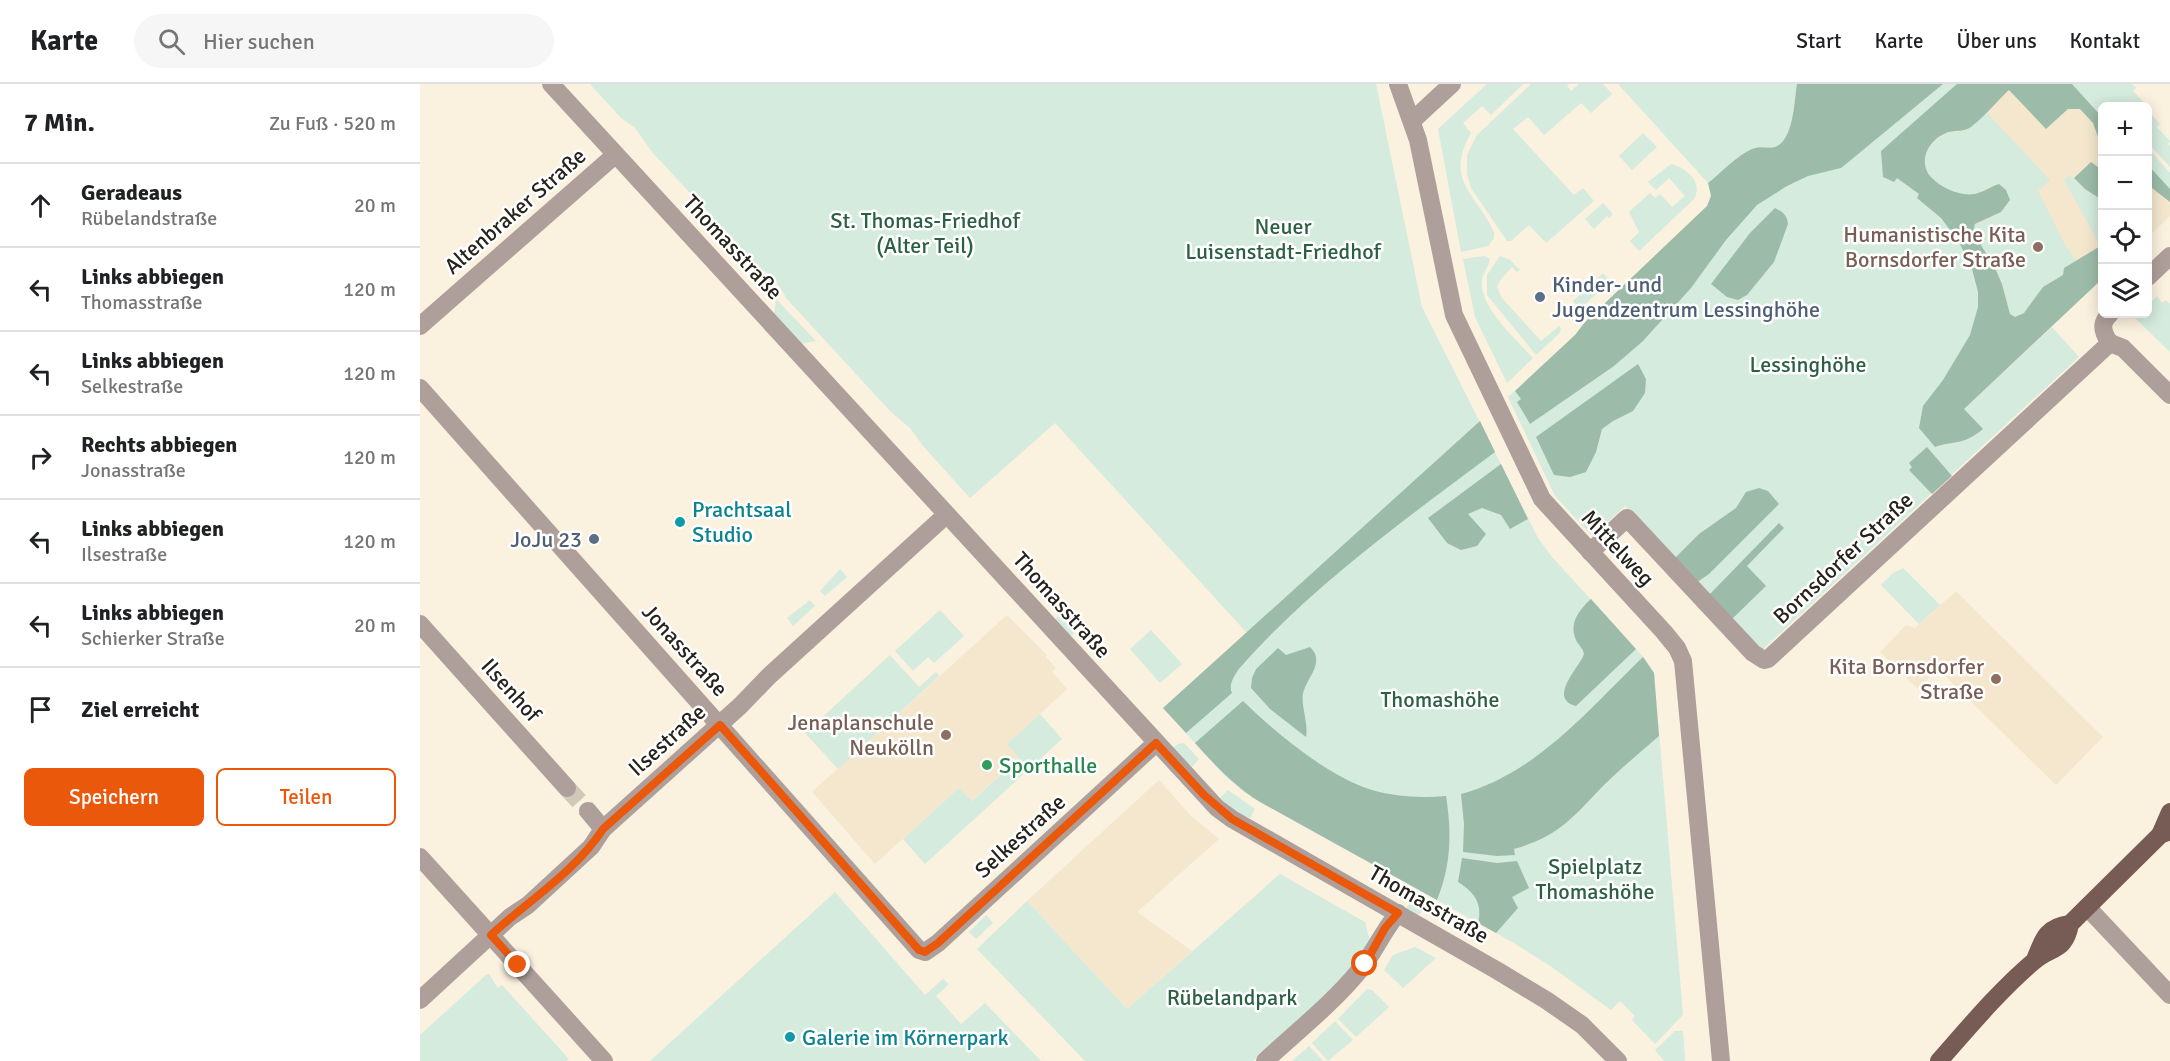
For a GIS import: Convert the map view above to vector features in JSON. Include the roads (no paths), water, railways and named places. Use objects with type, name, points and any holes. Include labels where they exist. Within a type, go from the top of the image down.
[{"type":"main road","points":[[1939,1061],[2035,960],[2043,939],[2056,926],[2070,924],[2165,833],[2170,812]]},
{"type":"street","name":"Thomasstraße","points":[[551,84],[1211,802],[1232,819],[1546,1000],[1582,1026],[1618,1061]]},
{"type":"street","name":"Mittelweg","points":[[1398,84],[1418,140],[1454,315],[1542,499],[1677,648],[1685,669],[1721,1061]]},
{"type":"street","points":[[1412,121],[1452,84]]},
{"type":"street","name":"Altenbraker Straße","points":[[420,326],[615,154]]},
{"type":"street","points":[[2152,273],[2170,256]]},
{"type":"street","points":[[2105,318],[2104,335],[2110,343],[2123,348],[2170,395]]},
{"type":"street","name":"Bornsdorfer Straße","points":[[1590,552],[1627,518],[1753,653],[1764,660],[1768,659],[2110,343]]},
{"type":"street","name":"Jonasstraße","points":[[420,388],[914,944]]},
{"type":"street","name":"Ilsestraße","points":[[420,1000],[510,917],[528,905],[591,847],[603,829],[720,725],[769,676],[946,514]]},
{"type":"street","name":"Ilsenhof","points":[[420,624],[567,788]]},
{"type":"street","name":"Selkestraße","points":[[914,944],[919,950],[925,952],[930,950],[1156,743]]},
{"type":"street","points":[[588,812],[603,829]]},
{"type":"street","points":[[420,857],[604,1061]]},
{"type":"street","points":[[2087,908],[2170,995]]},
{"type":"street","points":[[1265,1061],[1348,984],[1365,964],[1385,928],[1398,913]]},
{"type":"tunnel","points":[[567,788],[588,811]]},
{"type":"place","name":"Humanistische Kita Bornsdorfer Straße","points":[[2038,247]]},
{"type":"place","name":"Kinder- und Jugendzentrum Lessinghöhe","points":[[1540,297]]},
{"type":"place","name":"Prachtsaal Studio","points":[[680,522]]},
{"type":"place","name":"JoJu 23","points":[[594,539]]},
{"type":"place","name":"Kita Bornsdorfer Straße","points":[[1996,679]]},
{"type":"place","name":"Jenaplanschule Neukölln","points":[[946,735]]},
{"type":"place","name":"Sporthalle","points":[[987,765]]},
{"type":"place","name":"Galerie im Körnerpark","points":[[790,1037]]},
{"type":"park label","name":"St. Thomas-Friedhof (Alter Teil)","points":[[925,232]]},
{"type":"park label","name":"Neuer Luisenstadt-Friedhof","points":[[1283,238]]},
{"type":"park label","name":"Lessinghöhe","points":[[1808,364]]},
{"type":"park label","name":"Thomashöhe","points":[[1440,699]]},
{"type":"park label","name":"Spielplatz Thomashöhe","points":[[1595,878]]},
{"type":"park label","name":"Rübelandpark","points":[[1232,997]]}]
